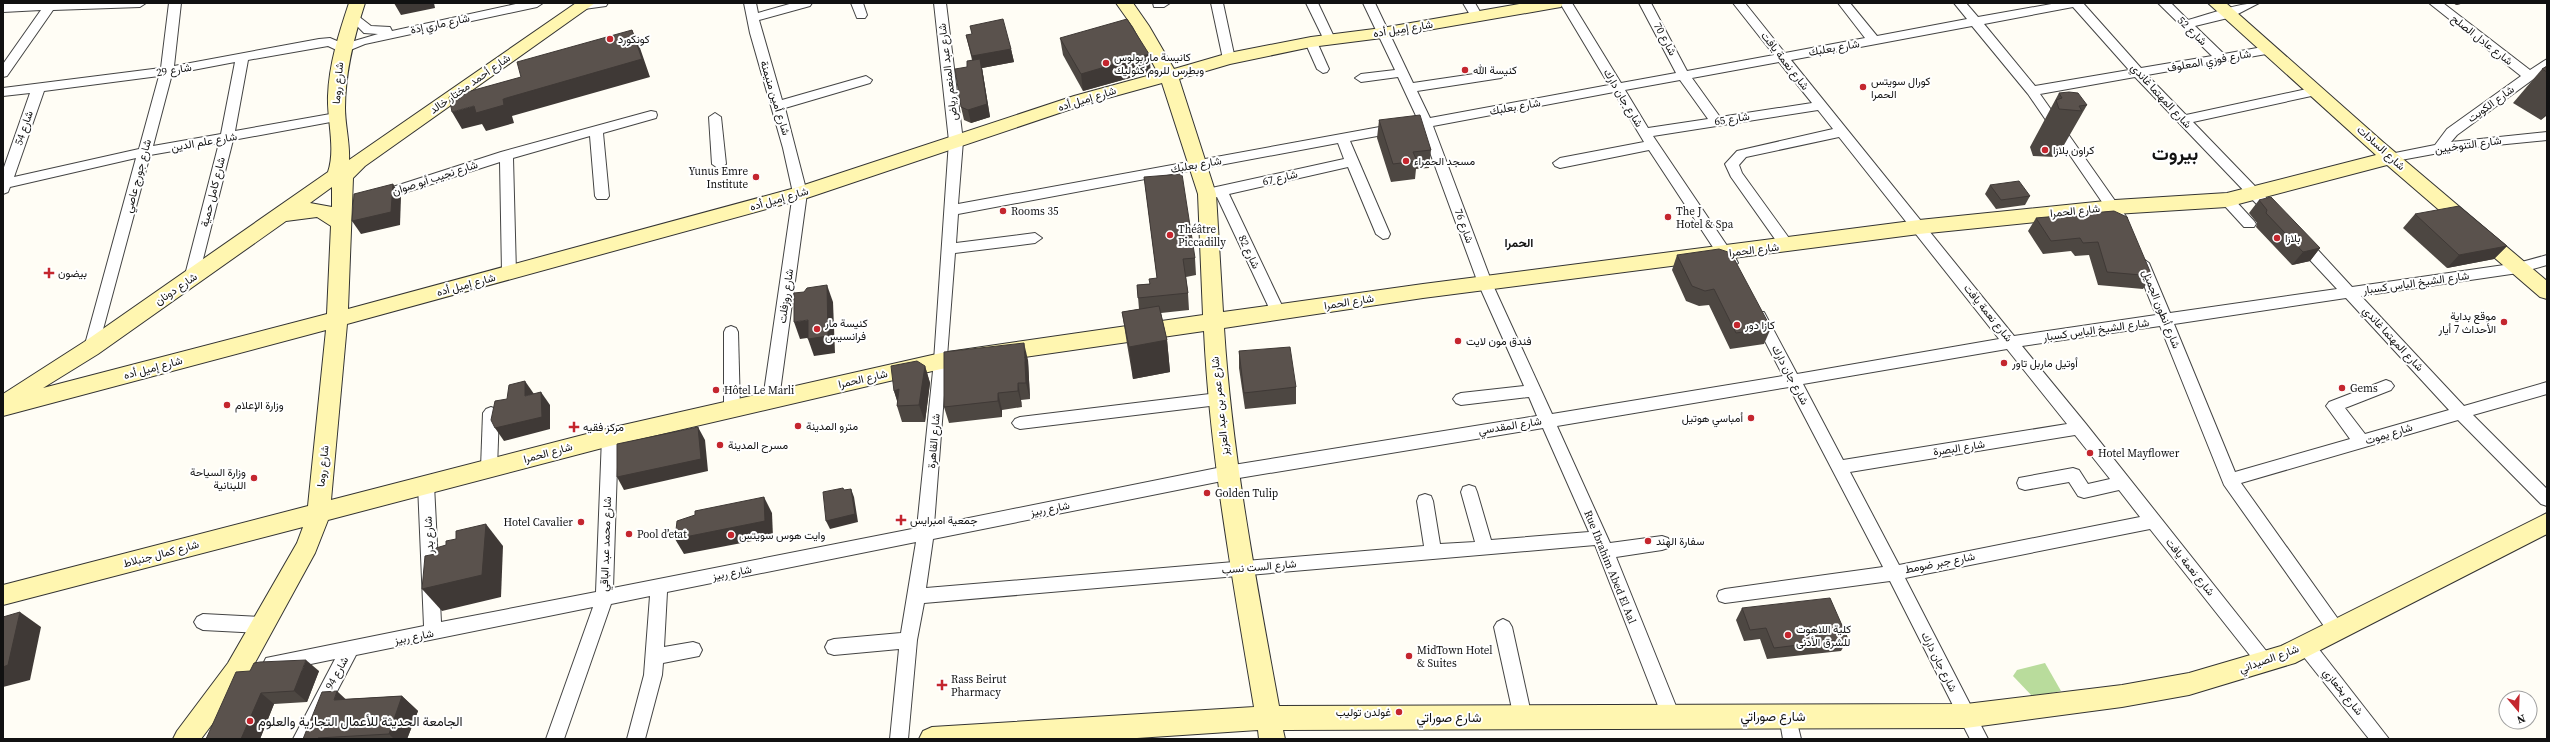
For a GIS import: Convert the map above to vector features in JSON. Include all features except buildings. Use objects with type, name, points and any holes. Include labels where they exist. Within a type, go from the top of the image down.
[{"type":"street","points":[[3,8],[50,5],[140,3]]},
{"type":"street","name":"شارع جورج عاصي","points":[[91,348],[167,71],[176,3]]},
{"type":"street","name":"شارع ماري إدة","points":[[355,9],[368,30],[378,31],[507,3]]},
{"type":"street","name":"شارع ماري إدة","points":[[343,49],[362,41],[537,3]]},
{"type":"street","points":[[583,4],[602,3]]},
{"type":"street","name":"شارع أمين منيمنة","points":[[750,3],[800,193]]},
{"type":"street","points":[[754,18],[806,3]]},
{"type":"street","points":[[857,3],[861,15]]},
{"type":"street","name":"شارع عبد المنعم رياض","points":[[940,3],[956,141]]},
{"type":"street","name":"شارع عمر بن عبد العزيز","points":[[1124,3],[1141,26],[1170,76],[1199,164],[1214,192],[1213,322],[1218,400],[1227,473],[1242,569],[1270,728]]},
{"type":"street","points":[[1217,3],[1229,59]]},
{"type":"street","points":[[1312,3],[1329,39]]},
{"type":"street","name":"شارع 76","points":[[1369,3],[1426,123],[1485,283],[1545,420]]},
{"type":"street","name":"شارع إميل أده","points":[[3,407],[337,319],[800,193],[1080,100],[1229,59],[1311,42],[1382,33],[1473,10],[1556,3]]},
{"type":"street","name":"شارع جان دارك","points":[[1566,3],[1652,146],[1726,253],[1736,273]]},
{"type":"street","name":"شارع 70","points":[[1645,3],[1684,76],[1716,121]]},
{"type":"street","name":"شارع نعمة يافت","points":[[1739,3],[1840,132],[2012,342],[2266,662]]},
{"type":"street","points":[[1844,3],[1874,41]]},
{"type":"street","points":[[1960,3],[2032,91],[2114,207],[2125,228]]},
{"type":"street","name":"شارع بعلبك","points":[[952,210],[1617,89],[2077,3]]},
{"type":"street","name":"شارع المهتما غاندي","points":[[2077,3],[2138,73],[2281,221]]},
{"type":"street","name":"شارع 52","points":[[2164,3],[2221,58]]},
{"type":"street","points":[[2186,24],[2222,8],[2253,3]]},
{"type":"street","name":"شارع عادل الصلح","points":[[2435,3],[2530,76]]},
{"type":"street","name":"شارع أحمد مختار خالد","points":[[349,164],[384,144],[583,4]]},
{"type":"street","points":[[3,73],[50,5]]},
{"type":"street","name":"شارع السادات","points":[[2222,8],[2390,158],[2547,292]]},
{"type":"street","name":"شارع روما","points":[[186,739],[236,671],[307,546],[319,513],[337,319],[351,209],[342,182],[348,172],[349,164],[338,145],[336,117],[343,49],[355,9]]},
{"type":"street","name":"شارع 29","points":[[3,92],[38,89],[167,71],[327,42],[343,49]]},
{"type":"street","points":[[1311,42],[1323,69]]},
{"type":"street","name":"شارع فوزي المعلوف","points":[[2032,91],[2268,50]]},
{"type":"street","name":"شارع كامل حمية","points":[[191,279],[227,138],[242,58]]},
{"type":"street","name":"شارع الكويت","points":[[2439,149],[2452,132],[2547,63]]},
{"type":"street","points":[[1361,78],[1402,73]]},
{"type":"street","points":[[1409,88],[1501,74]]},
{"type":"street","points":[[778,106],[866,80]]},
{"type":"street","name":"شارع 54","points":[[3,185],[38,89]]},
{"type":"street","points":[[2184,120],[2316,91]]},
{"type":"street","name":"شارع 65","points":[[1644,133],[1820,106]]},
{"type":"street","name":"شارع نجيب أبو صوان","points":[[351,209],[506,155],[652,115]]},
{"type":"street","name":"شارع علم الدين","points":[[3,185],[144,152],[336,117]]},
{"type":"street","points":[[715,117],[719,164]]},
{"type":"street","points":[[596,130],[602,196]]},
{"type":"street","points":[[1787,245],[1736,174],[1732,164],[1742,154],[1840,132]]},
{"type":"street","name":"شارع التنوخيين","points":[[2390,158],[2439,149],[2547,136]]},
{"type":"street","points":[[1342,138],[1383,234]]},
{"type":"street","name":"شارع القاهرة","points":[[900,739],[908,640],[917,596],[925,534],[941,361],[956,141]]},
{"type":"street","points":[[338,145],[359,149],[384,144]]},
{"type":"street","points":[[1560,163],[1652,146]]},
{"type":"street","points":[[506,155],[508,273]]},
{"type":"street","name":"شارع الحمرا","points":[[319,513],[610,437],[941,361],[1485,283],[1919,227],[2114,207],[2226,200],[2255,194],[2390,158]]},
{"type":"street","name":"شارع 67","points":[[1214,192],[1352,162]]},
{"type":"street","name":"شارع دونان","points":[[3,402],[91,348],[330,181],[349,164]]},
{"type":"street","name":"شارع 82","points":[[1214,192],[1278,312]]},
{"type":"street","name":"شارع روزفلت","points":[[771,399],[800,193]]},
{"type":"street","points":[[2226,200],[2249,224]]},
{"type":"street","points":[[283,214],[315,210],[328,212],[337,218],[351,209]]},
{"type":"street","name":"شارع المهتما غاندي","points":[[2292,232],[2460,412],[2547,499]]},
{"type":"street","points":[[949,250],[1035,238]]},
{"type":"street","name":"شارع أنطون الجميل","points":[[2136,249],[2230,480],[2337,631]]},
{"type":"street","name":"شارع الشيخ الياس كسبار","points":[[1793,381],[2012,342],[2518,268],[2547,260]]},
{"type":"street","name":"شارع جان دارك","points":[[1750,300],[1894,573],[1979,739]]},
{"type":"street","points":[[731,332],[732,409]]},
{"type":"street","name":"شارع المقدسي","points":[[1227,473],[1545,420],[1793,381]]},
{"type":"street","points":[[2362,442],[2334,406],[2386,386]]},
{"type":"street","name":"شارع يموت","points":[[2230,480],[2547,388]]},
{"type":"street","points":[[1461,399],[1533,391]]},
{"type":"street","points":[[1020,423],[1218,400]]},
{"type":"street","points":[[489,468],[491,414]]},
{"type":"street","name":"Rue Ibrahim Abed El Aal","points":[[1545,420],[1603,544],[1670,716]]},
{"type":"street","name":"شارع البصرة","points":[[1838,467],[2081,428]]},
{"type":"street","name":"شارع محمد عبد الباقي","points":[[555,739],[604,599],[610,437]]},
{"type":"street","name":"شارع ربيز","points":[[236,671],[604,599],[1227,473]]},
{"type":"street","points":[[2025,483],[2073,474],[2084,490],[2123,483]]},
{"type":"street","name":"شارع بدر","points":[[426,485],[433,633]]},
{"type":"street","points":[[1469,492],[1485,548]]},
{"type":"street","points":[[1426,501],[1433,552]]},
{"type":"street","name":"شارع كمال جنبلاط","points":[[3,595],[319,513]]},
{"type":"street","name":"شارع جبر ضومط","points":[[1725,596],[1894,573],[2153,521]]},
{"type":"street","name":"شارع الصيداني","points":[[1966,716],[2137,693],[2189,684],[2266,662],[2337,631],[2547,523]]},
{"type":"street","name":"شارع الست نسب","points":[[917,596],[1485,548],[1662,543]]},
{"type":"street","points":[[636,739],[650,694],[655,656],[659,588]]},
{"type":"street","points":[[203,622],[261,625]]},
{"type":"street","points":[[1503,627],[1523,718]]},
{"type":"street","points":[[834,647],[908,640]]},
{"type":"street","name":"شارع بخعازي","points":[[2305,646],[2380,739]]},
{"type":"street","name":"شارع 94","points":[[302,739],[350,649]]},
{"type":"street","points":[[655,656],[693,650]]},
{"type":"street","name":"شارع صوراتي","points":[[932,739],[1523,718],[1670,716],[1790,728],[1966,716]]},
{"type":"green space","points":[[2045,663],[2061,691],[2033,697],[2013,676],[2017,670]]},
{"type":"place","name":"كونكورد","points":[[610,39]]},
{"type":"place","name":"كانيسة مار بولوس وبطرس للروم كثوليك","points":[[1106,63]]},
{"type":"place","name":"كنيسة الله","points":[[1465,70]]},
{"type":"place","name":"كورال سويتس الحمرا","points":[[1863,87]]},
{"type":"place","name":"كراون بلازا","points":[[2045,150]]},
{"type":"place","name":"مسجد الحمراء","points":[[1406,161]]},
{"type":"place","name":"Yunus Emre Institute","points":[[756,177]]},
{"type":"place","name":"Rooms 35","points":[[1003,211]]},
{"type":"place","name":"The J Hotel & Spa","points":[[1668,217]]},
{"type":"place","name":"Théâtre Piccadilly","points":[[1170,235]]},
{"type":"place","name":"بلازا","points":[[2277,238]]},
{"type":"place","name":"بيضون","points":[[49,273]]},
{"type":"place","name":"موقع بداية الأحداث 7 أيار","points":[[2504,322]]},
{"type":"place","name":"كازا دور","points":[[1737,325]]},
{"type":"place","name":"كنيسة مار فرانسيس","points":[[817,329]]},
{"type":"place","name":"فندق مون لايت","points":[[1458,341]]},
{"type":"place","name":"أوتيل ماربل تاور","points":[[2004,363]]},
{"type":"place","name":"Gems","points":[[2342,388]]},
{"type":"place","name":"Hôtel Le Marli","points":[[716,390]]},
{"type":"place","name":"وزارة الإعلام","points":[[227,405]]},
{"type":"place","name":"أمباسي هوتيل","points":[[1751,418]]},
{"type":"place","name":"مترو المدينة","points":[[798,426]]},
{"type":"place","name":"مركز فقيه","points":[[574,427]]},
{"type":"place","name":"مسرح المدينة","points":[[720,445]]},
{"type":"place","name":"Hotel Mayflower","points":[[2090,453]]},
{"type":"place","name":"وزارة السياحة اللبنانية","points":[[254,478]]},
{"type":"place","name":"Golden Tulip","points":[[1207,493]]},
{"type":"place","name":"جمعية امبرايس","points":[[901,520]]},
{"type":"place","name":"Hotel Cavalier","points":[[581,522]]},
{"type":"place","name":"Pool d’etat","points":[[629,534]]},
{"type":"place","name":"وايت هوس سويتس","points":[[731,535]]},
{"type":"place","name":"سفارة الهند","points":[[1648,541]]},
{"type":"place","name":"كلية اللاهوت للشرق الأدنى","points":[[1788,635]]},
{"type":"place","name":"MidTown Hotel & Suites","points":[[1409,656]]},
{"type":"place","name":"Rass Beirut Pharmacy","points":[[942,685]]},
{"type":"place","name":"غولدن توليب","points":[[1399,712]]},
{"type":"place","name":"الجامعة الحديثة للأعمال التجارية والعلوم","points":[[250,721]]},
{"type":"district","name":"بيروت","points":[[2175,153]]},
{"type":"district","name":"الحمرا","points":[[1519,243]]}]
